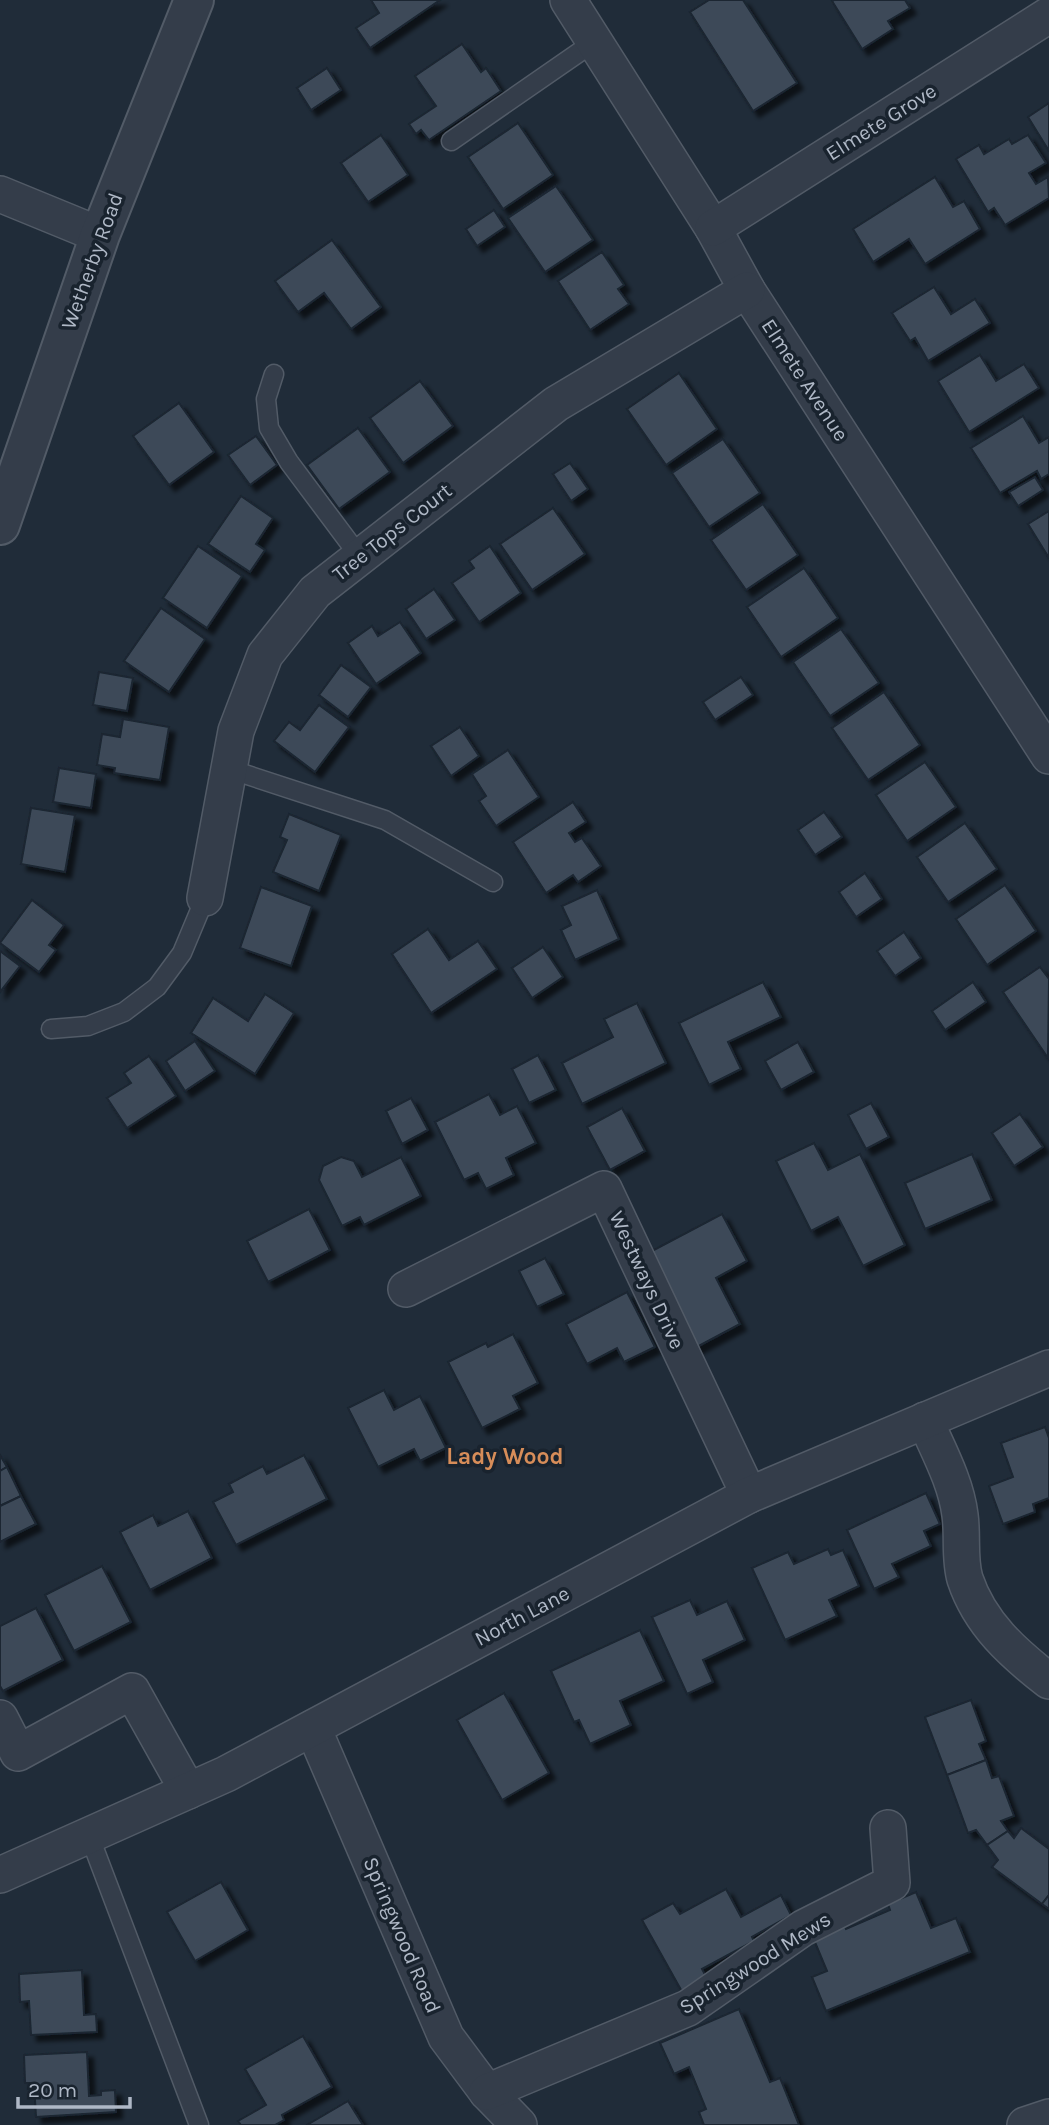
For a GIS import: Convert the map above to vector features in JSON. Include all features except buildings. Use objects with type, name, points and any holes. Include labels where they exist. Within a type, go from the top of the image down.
[{"type":"street","name":"Wetherby Road","points":[[0,525],[100,235],[194,0]]},
{"type":"street","name":"Elmete Avenue","points":[[568,0],[713,228],[747,290],[1049,756]]},
{"type":"street","name":"Elmete Grove","points":[[713,228],[1049,15]]},
{"type":"street","points":[[0,194],[100,235]]},
{"type":"street","name":"Tree Tops Court","points":[[205,898],[236,731],[265,655],[315,592],[556,404],[747,290]]},
{"type":"street","name":"Westways Drive","points":[[406,1289],[604,1189],[749,1495]]},
{"type":"street","name":"North Lane","points":[[0,1875],[226,1774],[749,1495],[1049,1368]]},
{"type":"street","points":[[925,1419],[954,1490],[960,1515],[965,1578],[984,1621],[1017,1656],[1049,1681]]},
{"type":"street","points":[[0,1718],[18,1753],[132,1691],[188,1791]]},
{"type":"street","name":"Springwood Road","points":[[313,1728],[446,2037],[487,2092],[519,2125]]},
{"type":"street","name":"Springwood Mews","points":[[487,2092],[688,2008],[803,1928],[892,1883],[888,1828]]},
{"type":"street","points":[[1025,2125],[1049,2116]]},
{"type":"lane","points":[[451,141],[594,41]]},
{"type":"lane","points":[[274,374],[265,399],[269,428],[289,463],[360,557]]},
{"type":"lane","points":[[229,769],[385,820],[493,882]]},
{"type":"lane","points":[[51,1029],[88,1026],[124,1012],[157,987],[182,953],[205,898]]},
{"type":"lane","points":[[89,1835],[200,2125]]},
{"type":"district","name":"Lady Wood","points":[[505,1456]]}]
